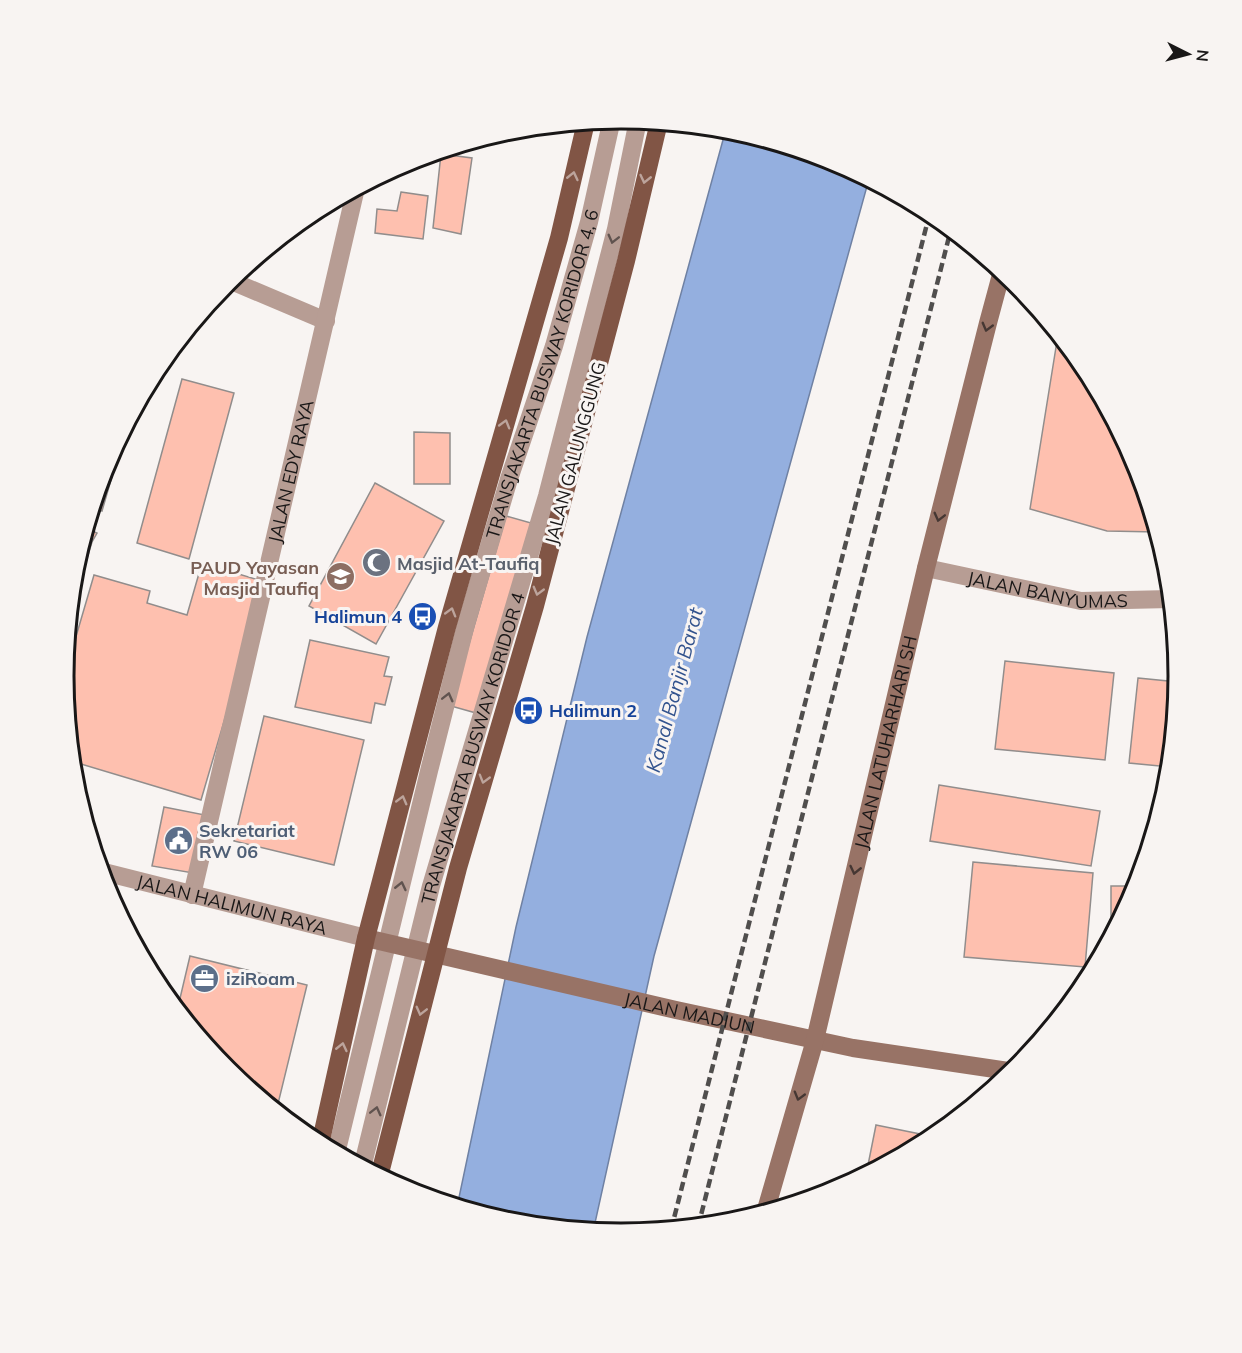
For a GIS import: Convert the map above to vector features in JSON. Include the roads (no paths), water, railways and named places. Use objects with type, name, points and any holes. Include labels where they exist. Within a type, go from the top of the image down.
[{"type":"main road","points":[[322,1135],[366,938],[447,627],[559,238],[584,130]]},
{"type":"main road","name":"JALAN GALUNGGUNG","points":[[381,1169],[458,868],[538,595],[626,261],[657,130]]},
{"type":"street","name":"TRANSJAKARTA BUSWAY KORIDOR 4, 6","points":[[388,943],[466,624],[509,479],[554,346],[589,222],[610,129]]},
{"type":"street","name":"TRANSJAKARTA BUSWAY KORIDOR 4","points":[[364,1160],[431,886],[547,496],[616,229],[637,129]]},
{"type":"street","name":"JALAN EDY RAYA","points":[[192,895],[354,198]]},
{"type":"street","name":"JALAN LATUHARHARI SH","points":[[768,1204],[815,1040],[926,568],[999,281]]},
{"type":"street","points":[[239,284],[326,321]]},
{"type":"street","name":"JALAN BANYUMAS","points":[[926,568],[1081,601],[1163,599]]},
{"type":"street","name":"JALAN HALIMUN RAYA","points":[[111,874],[366,938]]},
{"type":"street","name":"JALAN MADIUN","points":[[366,938],[675,1010],[853,1048],[1002,1070]]},
{"type":"street","points":[[338,1145],[388,943]]},
{"type":"water","name":"Kanal Banjir Barat","points":[[723,139],[797,158],[867,187],[654,956],[595,1223],[514,1213],[459,1199],[516,927],[587,637]]},
{"type":"railway","points":[[673,1221],[927,223]]},
{"type":"railway","points":[[700,1218],[949,238]]},
{"type":"place","name":"Masjid At-Taufiq","points":[[376,563]]},
{"type":"place","name":"PAUD Yayasan Masjid Taufiq","points":[[340,577]]},
{"type":"place","name":"Halimun 4","points":[[423,616]]},
{"type":"place","name":"Halimun 2","points":[[528,710]]},
{"type":"place","name":"Sekretariat RW 06","points":[[178,840]]},
{"type":"place","name":"iziRoam","points":[[205,978]]}]
